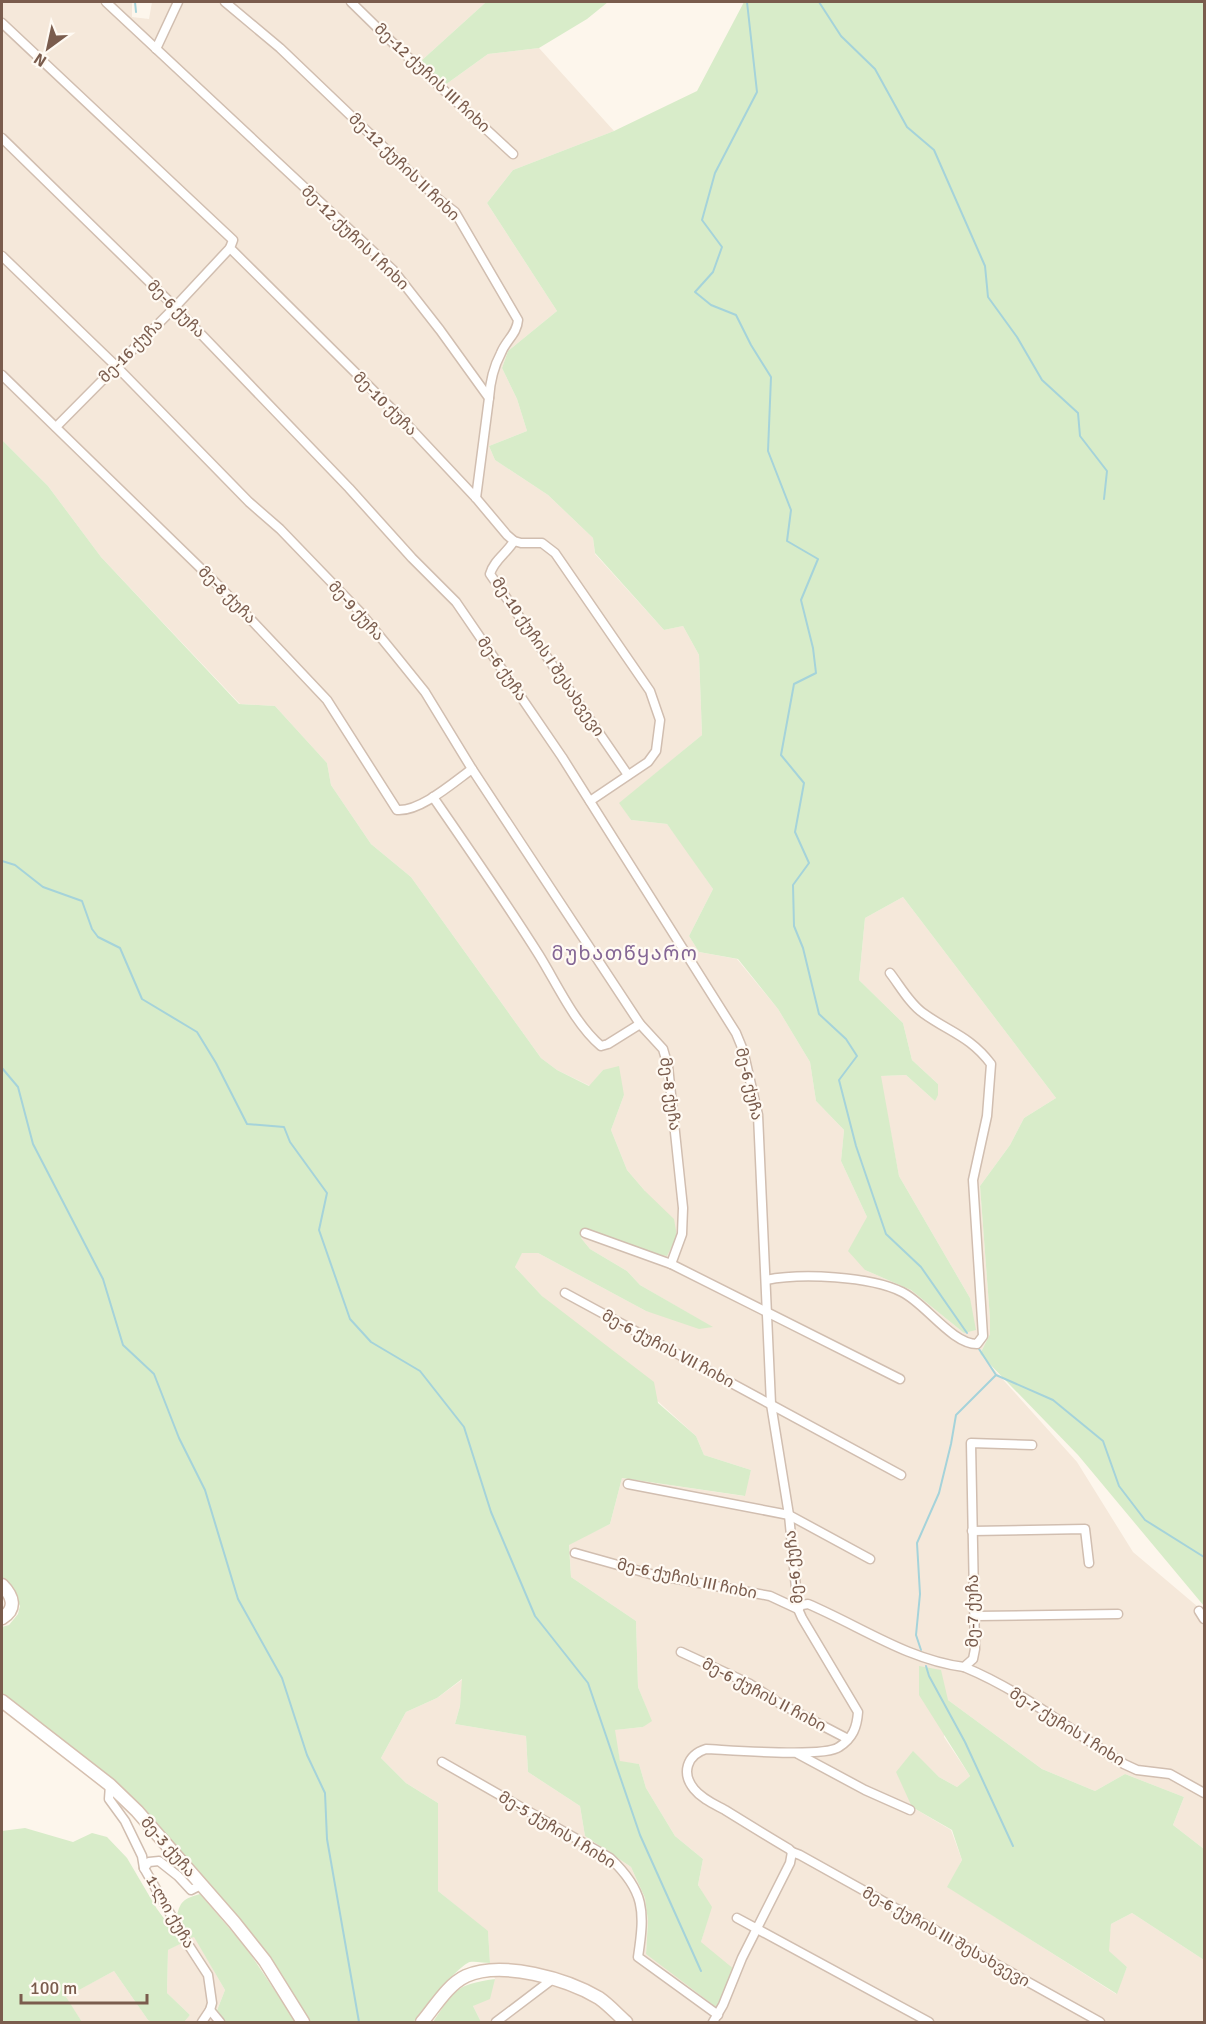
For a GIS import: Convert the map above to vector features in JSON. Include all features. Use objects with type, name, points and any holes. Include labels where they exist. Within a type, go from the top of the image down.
[{"type":"street","name":"მე-12 ქუჩის I ჩიხი","points":[[105,2],[393,270],[489,398]]},
{"type":"street","points":[[156,49],[178,2]]},
{"type":"street","name":"მე-12 ქუჩის II ჩიხი","points":[[225,2],[280,48],[436,198],[455,212],[519,320],[518,329],[501,351],[490,379],[489,398]]},
{"type":"street","name":"მე-12 ქუჩის III ჩიხი","points":[[351,2],[513,154]]},
{"type":"street","name":"მე-10 ქუჩა","points":[[2,23],[233,240],[230,248],[399,416],[514,541]]},
{"type":"street","name":"მე-6 ქუჩა","points":[[2,138],[175,307],[456,602],[540,723],[736,1033],[743,1050],[758,1115],[771,1404],[789,1515],[798,1609],[858,1712],[857,1728],[848,1739]]},
{"type":"street","name":"მე-16 ქუჩა","points":[[56,427],[117,367],[230,248]]},
{"type":"street","name":"მე-9 ქუჩა","points":[[2,256],[117,367],[249,502],[280,529],[360,612],[425,692],[472,769],[640,1024]]},
{"type":"street","name":"მე-8 ქუჩა","points":[[2,375],[221,588],[327,700],[397,810],[404,810],[433,797],[472,769]]},
{"type":"street","points":[[476,498],[489,398]]},
{"type":"street","points":[[514,541],[542,543],[555,553],[650,691],[660,720],[656,751],[648,762],[590,801]]},
{"type":"street","name":"მე-10 ქუჩის I შესახვევი","points":[[514,541],[507,552],[493,564],[490,574],[628,775]]},
{"type":"street","points":[[433,797],[500,894],[594,1041],[601,1046],[608,1044],[640,1024]]},
{"type":"street","points":[[766,1280],[783,1277],[833,1278],[883,1284],[904,1293],[956,1336],[970,1344],[977,1344],[984,1336],[973,1180],[987,1116],[991,1064],[980,1049],[922,1012],[890,973]]},
{"type":"street","name":"მე-8 ქუჩა","points":[[640,1024],[663,1049],[668,1066],[683,1208],[682,1234],[671,1264]]},
{"type":"street","points":[[585,1233],[671,1264],[900,1379]]},
{"type":"street","name":"მე-6 ქუჩის VII ჩიხი","points":[[565,1293],[901,1475]]},
{"type":"street","name":"მე-7 ქუჩა","points":[[798,1609],[808,1604],[915,1655],[944,1664],[964,1666],[972,1659],[975,1649],[971,1443],[1032,1445]]},
{"type":"street","points":[[628,1484],[789,1515],[870,1558]]},
{"type":"street","points":[[972,1532],[1085,1529],[1089,1563]]},
{"type":"street","name":"მე-6 ქუჩის III ჩიხი","points":[[575,1553],[650,1574],[770,1596],[798,1609]]},
{"type":"street","points":[[2,1585],[12,1598],[12,1605],[9,1612],[2,1618]]},
{"type":"street","points":[[1199,1611],[1204,1619]]},
{"type":"street","points":[[976,1616],[1118,1614]]},
{"type":"street","name":"მე-6 ქუჩის II ჩიხი","points":[[681,1652],[750,1684],[779,1703],[848,1739]]},
{"type":"street","name":"მე-7 ქუჩის I ჩიხი","points":[[964,1666],[1029,1701],[1124,1764],[1137,1770],[1170,1774],[1204,1793]]},
{"type":"street","name":"მე-3 ქუჩა","points":[[2,1701],[110,1785],[137,1811],[265,1961],[303,2022]]},
{"type":"street","points":[[716,2018],[790,1863],[792,1852],[701,1796],[690,1783],[687,1767],[689,1760],[696,1752],[705,1749],[829,1751],[838,1748],[848,1739]]},
{"type":"street","points":[[795,1752],[865,1790],[910,1810]]},
{"type":"street","name":"მე-5 ქუჩის I ჩიხი","points":[[442,1762],[610,1858],[625,1872],[635,1888],[641,1905],[643,1925],[638,1957],[716,2018]]},
{"type":"street","points":[[110,1785],[110,1799],[125,1821],[142,1856],[144,1868]]},
{"type":"street","name":"მე-6 ქუჩის III შესახვევი","points":[[792,1852],[1100,2022]]},
{"type":"street","name":"1-ლი ქუჩა","points":[[201,1885],[191,1890],[159,1861],[148,1862],[144,1868],[208,1975],[212,2003],[210,2010]]},
{"type":"street","points":[[737,1918],[928,2022]]},
{"type":"street","points":[[422,2022],[450,1988],[465,1976],[482,1971],[502,1970],[554,1977],[600,1999],[626,2022]]},
{"type":"street","points":[[496,2022],[554,1977]]},
{"type":"street","points":[[202,2022],[210,2010],[220,2022]]},
{"type":"shaded area","name":"მუხათწყარო","points":[[2,2],[132,2],[132,17],[149,19],[152,2],[484,2],[421,61],[445,85],[488,54],[539,48],[614,131],[513,170],[487,203],[557,311],[508,351],[502,368],[517,399],[527,431],[489,446],[495,460],[548,495],[593,538],[595,554],[664,630],[683,626],[699,655],[702,735],[620,803],[631,820],[667,824],[685,848],[713,889],[689,936],[699,952],[737,959],[778,1009],[810,1062],[816,1101],[844,1130],[841,1161],[867,1217],[865,1270],[911,1290],[964,1333],[970,1298],[899,1176],[880,1076],[906,1075],[935,1101],[938,1084],[912,1060],[903,1023],[859,980],[865,918],[903,897],[1056,1098],[1024,1118],[1010,1145],[980,1186],[990,1334],[980,1354],[1077,1462],[1133,1552],[1204,1612],[1204,1849],[1173,1825],[1184,1797],[1125,1774],[1095,1791],[1042,1769],[948,1700],[944,1737],[970,1776],[957,1787],[939,1777],[913,1752],[912,1807],[951,1830],[962,1860],[948,1887],[1116,1994],[1127,1967],[1108,1951],[1111,1924],[1132,1913],[1204,1960],[1204,2022],[481,2022],[473,2006],[495,1979],[490,1963],[488,1932],[438,1891],[438,1803],[406,1783],[381,1758],[406,1712],[437,1698],[463,1679],[455,1724],[526,1736],[528,1772],[580,1806],[585,1836],[631,1867],[645,1898],[648,1921],[646,1954],[701,1942],[711,1907],[698,1885],[703,1859],[675,1836],[646,1788],[639,1764],[620,1762],[614,1730],[643,1727],[651,1720],[638,1687],[636,1621],[571,1577],[569,1544],[610,1524],[622,1478],[744,1496],[751,1470],[704,1455],[696,1436],[542,1296],[515,1267],[522,1252],[538,1253],[646,1311],[712,1327],[640,1285],[627,1271],[590,1249],[581,1238],[591,1230],[650,1253],[645,1191],[627,1170],[611,1130],[624,1095],[603,1070],[590,1086],[557,1070],[541,1058],[411,877],[371,844],[331,785],[327,763],[275,706],[240,704],[101,557],[48,486],[2,440]]},
{"type":"shaded area","points":[[194,1936],[225,1990],[213,2020],[215,2022],[184,2022],[190,2015],[167,1993],[168,1950]]},
{"type":"shaded area","points":[[114,1971],[148,2020],[152,2022],[82,2022],[65,1997]]},
{"type":"green space","points":[[484,2],[608,2],[587,19],[539,48],[488,54],[445,85],[421,61]]},
{"type":"green space","points":[[744,2],[1204,2],[1204,1606],[1078,1455],[980,1354],[990,1334],[990,1319],[980,1186],[1010,1145],[1024,1118],[1056,1098],[903,897],[865,918],[859,980],[903,1023],[912,1060],[938,1084],[938,1095],[935,1101],[906,1075],[881,1076],[899,1176],[970,1298],[976,1330],[964,1333],[911,1290],[865,1270],[848,1251],[867,1217],[841,1161],[844,1130],[816,1101],[810,1062],[778,1009],[738,959],[699,952],[689,936],[713,889],[667,824],[631,820],[619,803],[702,735],[699,655],[683,626],[664,630],[595,553],[593,538],[548,495],[495,460],[489,446],[527,431],[517,399],[502,368],[508,351],[557,311],[487,203],[513,170],[614,131],[697,91]]},
{"type":"green space","points":[[2,440],[48,486],[101,557],[239,704],[275,706],[327,763],[331,785],[371,844],[411,877],[541,1058],[557,1070],[589,1086],[603,1070],[619,1066],[624,1095],[611,1130],[627,1170],[674,1219],[677,1236],[667,1256],[650,1253],[591,1230],[581,1238],[590,1249],[627,1271],[640,1285],[713,1327],[699,1329],[646,1311],[538,1253],[522,1253],[515,1267],[542,1296],[654,1382],[658,1403],[696,1436],[704,1455],[751,1470],[745,1496],[622,1478],[610,1524],[569,1545],[571,1577],[636,1621],[638,1687],[652,1721],[643,1727],[615,1730],[620,1761],[639,1764],[646,1788],[675,1836],[703,1859],[698,1885],[712,1907],[701,1942],[735,1970],[716,2007],[646,1954],[648,1921],[645,1898],[631,1867],[585,1836],[580,1806],[528,1772],[526,1736],[455,1724],[460,1706],[462,1679],[437,1698],[406,1712],[381,1758],[406,1783],[438,1803],[438,1891],[488,1931],[490,1963],[470,1962],[465,1965],[440,1989],[414,2022],[309,2022],[264,1949],[170,1842],[2,1697],[2,1627],[9,1625],[18,1614],[20,1606],[10,1586],[2,1578]]},
{"type":"green space","points":[[919,1666],[941,1670],[948,1700],[1042,1769],[1095,1791],[1125,1774],[1184,1797],[1173,1825],[1204,1849],[1204,1960],[1132,1913],[1111,1924],[1109,1951],[1127,1967],[1117,1994],[947,1887],[962,1860],[952,1830],[912,1807],[896,1772],[913,1751],[939,1777],[957,1787],[970,1776],[919,1695]]},
{"type":"green space","points":[[25,1828],[73,1842],[92,1833],[107,1837],[127,1858],[157,1909],[182,1943],[168,1950],[167,1993],[190,2015],[184,2022],[148,2020],[114,1971],[66,1997],[82,2022],[2,2022],[2,1831]]},
{"type":"green space","points":[[200,1894],[247,1949],[296,2022],[224,2022],[216,2013],[225,1990],[194,1937],[191,1938],[177,1916],[184,1900]]},
{"type":"green space","points":[[495,1979],[490,1999],[473,2006],[481,2022],[433,2022],[457,1991],[471,1984]]},
{"type":"waterway","points":[[135,2],[136,12]]},
{"type":"waterway","points":[[747,2],[757,92],[715,173],[702,220],[722,247],[713,272],[695,292],[711,305],[736,315],[771,377],[768,451],[791,510],[787,541],[818,559],[801,600],[813,648],[816,673],[794,684],[781,755],[804,783],[795,832],[809,863],[793,885],[794,926],[803,948],[819,1014],[846,1039],[857,1056],[839,1080],[856,1146],[886,1234],[921,1267],[967,1333]]},
{"type":"waterway","points":[[819,2],[841,36],[875,69],[907,127],[934,150],[985,266],[988,297],[1017,337],[1042,380],[1078,413],[1080,436],[1107,471],[1104,499]]},
{"type":"waterway","points":[[2,861],[15,865],[43,887],[82,901],[92,929],[98,937],[120,948],[142,999],[197,1032],[216,1063],[247,1124],[284,1127],[290,1142],[327,1193],[319,1230],[350,1319],[371,1342],[420,1371],[464,1427],[491,1512],[535,1616],[588,1683],[640,1835],[701,1971]]},
{"type":"waterway","points":[[2,1068],[18,1087],[33,1144],[103,1279],[123,1345],[154,1374],[179,1438],[205,1490],[238,1599],[282,1678],[307,1755],[325,1793],[327,1839],[359,2022]]},
{"type":"waterway","points":[[979,1349],[996,1375],[1053,1400],[1103,1441],[1119,1486],[1145,1520],[1204,1557]]},
{"type":"waterway","points":[[921,1650],[916,1635],[920,1594],[917,1543],[939,1493],[956,1415],[996,1375]]},
{"type":"waterway","points":[[926,1666],[929,1676],[965,1742],[1013,1846]]},
{"type":"district","name":"მუხათწყარო","points":[[625,953]]}]
